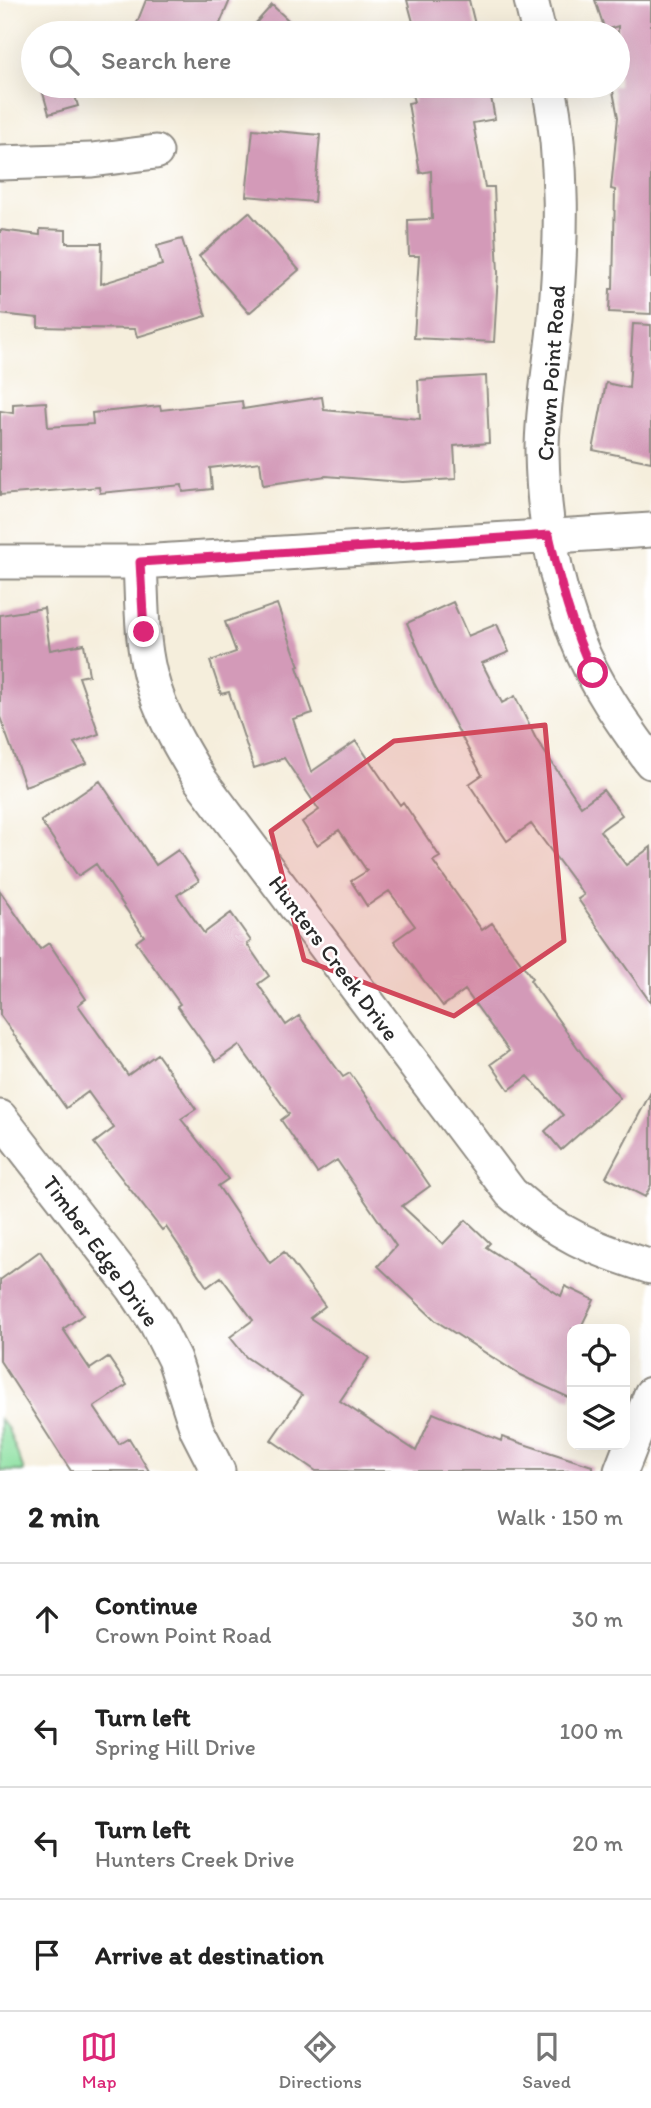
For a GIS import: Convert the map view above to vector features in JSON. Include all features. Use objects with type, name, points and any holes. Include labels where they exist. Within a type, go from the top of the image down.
[{"type":"street","points":[[531,0],[536,21]]},
{"type":"street","name":"Crown Point Road","points":[[551,98],[559,155],[561,209],[555,319],[545,394],[542,452],[549,535],[562,592],[577,639],[593,673],[651,762]]},
{"type":"street","points":[[0,163],[92,160],[156,152]]},
{"type":"street","points":[[0,562],[140,562],[651,530]]},
{"type":"street","name":"Hunters Creek Drive","points":[[140,562],[144,632],[150,674],[163,715],[201,781],[511,1193],[534,1213],[567,1235],[601,1251],[651,1267]]},
{"type":"street","name":"Timber Edge Drive","points":[[0,1117],[156,1323],[174,1359],[197,1430],[218,1471]]},
{"type":"street","points":[[621,1471],[651,1394]]},
{"type":"highlighted area","points":[[545,725],[564,941],[454,1016],[304,960],[271,831],[394,741]]},
{"type":"green space","points":[[0,1419],[8,1429],[24,1471],[0,1471]]},
{"type":"building","points":[[146,0],[230,0],[221,21],[138,21]]},
{"type":"building","points":[[407,0],[469,0],[474,21],[413,21]]},
{"type":"building","points":[[595,0],[651,0],[651,314],[609,312],[610,289],[613,289],[615,190],[611,189],[618,117],[614,98],[630,98],[630,21],[602,21]]},
{"type":"building","points":[[272,5],[289,21],[258,21]]},
{"type":"building","points":[[44,98],[76,98],[78,106],[49,114]]},
{"type":"building","points":[[413,98],[491,98],[495,119],[473,123],[485,187],[494,187],[498,273],[494,342],[414,338],[419,256],[409,256],[408,220],[432,219],[431,171],[420,173],[408,103],[414,102]]},
{"type":"building","points":[[253,129],[320,135],[314,202],[246,196]]},
{"type":"building","points":[[249,212],[299,270],[249,313],[199,256]]},
{"type":"building","points":[[40,229],[66,230],[66,243],[102,243],[101,284],[162,265],[157,246],[182,239],[206,316],[137,337],[135,329],[38,327],[38,318],[0,314],[0,230],[40,235]]},
{"type":"building","points":[[633,324],[651,325],[651,462],[593,450],[606,383],[629,388]]},
{"type":"building","points":[[486,376],[489,443],[454,446],[456,479],[402,482],[326,476],[263,485],[260,462],[210,468],[212,489],[183,492],[182,485],[100,493],[99,487],[0,495],[0,411],[13,413],[13,404],[46,402],[48,427],[93,424],[92,413],[160,406],[161,410],[242,401],[243,409],[322,397],[324,410],[420,419],[418,380]]},
{"type":"building","points":[[453,602],[468,636],[497,624],[509,652],[482,663],[502,703],[515,696],[536,739],[581,806],[603,790],[622,815],[600,831],[626,865],[651,847],[651,1003],[578,899],[584,895],[531,824],[507,841],[469,784],[482,775],[434,685],[407,623]]},
{"type":"building","points":[[277,604],[313,713],[293,719],[311,772],[356,741],[400,805],[403,802],[440,857],[433,861],[482,930],[492,923],[585,1058],[620,1098],[561,1150],[545,1131],[563,1115],[528,1076],[509,1090],[491,1064],[509,1051],[465,990],[443,1006],[394,941],[415,926],[389,891],[367,906],[351,881],[367,871],[339,830],[317,845],[302,822],[319,810],[284,758],[254,768],[229,692],[221,694],[210,661],[236,652],[225,622]]},
{"type":"building","points":[[44,608],[50,650],[84,644],[89,675],[79,677],[99,734],[74,743],[87,763],[25,786],[0,717],[0,615]]},
{"type":"building","points":[[100,781],[156,865],[178,850],[199,881],[177,895],[204,933],[231,913],[251,941],[247,944],[269,976],[258,984],[286,1025],[299,1016],[343,1077],[350,1073],[395,1135],[430,1186],[402,1206],[443,1244],[466,1220],[490,1243],[486,1247],[561,1296],[565,1286],[594,1300],[582,1324],[567,1324],[567,1397],[520,1375],[436,1321],[378,1266],[396,1246],[337,1160],[317,1173],[281,1120],[289,1114],[239,1045],[216,1061],[136,942],[144,936],[96,864],[78,876],[41,821]]},
{"type":"building","points":[[0,891],[40,949],[49,943],[86,999],[78,1005],[128,1075],[157,1054],[196,1109],[181,1119],[228,1179],[218,1186],[270,1263],[284,1252],[325,1306],[310,1318],[369,1358],[340,1401],[416,1451],[433,1413],[501,1441],[502,1437],[592,1466],[592,1471],[316,1471],[271,1440],[302,1395],[246,1357],[230,1337],[253,1320],[221,1277],[207,1287],[166,1227],[162,1230],[94,1143],[114,1128],[88,1092],[66,1108],[0,1015]]},
{"type":"building","points":[[651,1092],[651,1185],[645,1197],[606,1177]]},
{"type":"building","points":[[40,1251],[83,1315],[63,1329],[90,1369],[108,1357],[127,1385],[94,1407],[119,1444],[129,1438],[149,1471],[71,1471],[0,1361],[0,1280]]},
{"type":"route","points":[[144,632],[140,562],[549,535],[562,592],[577,639],[593,673]]}]
